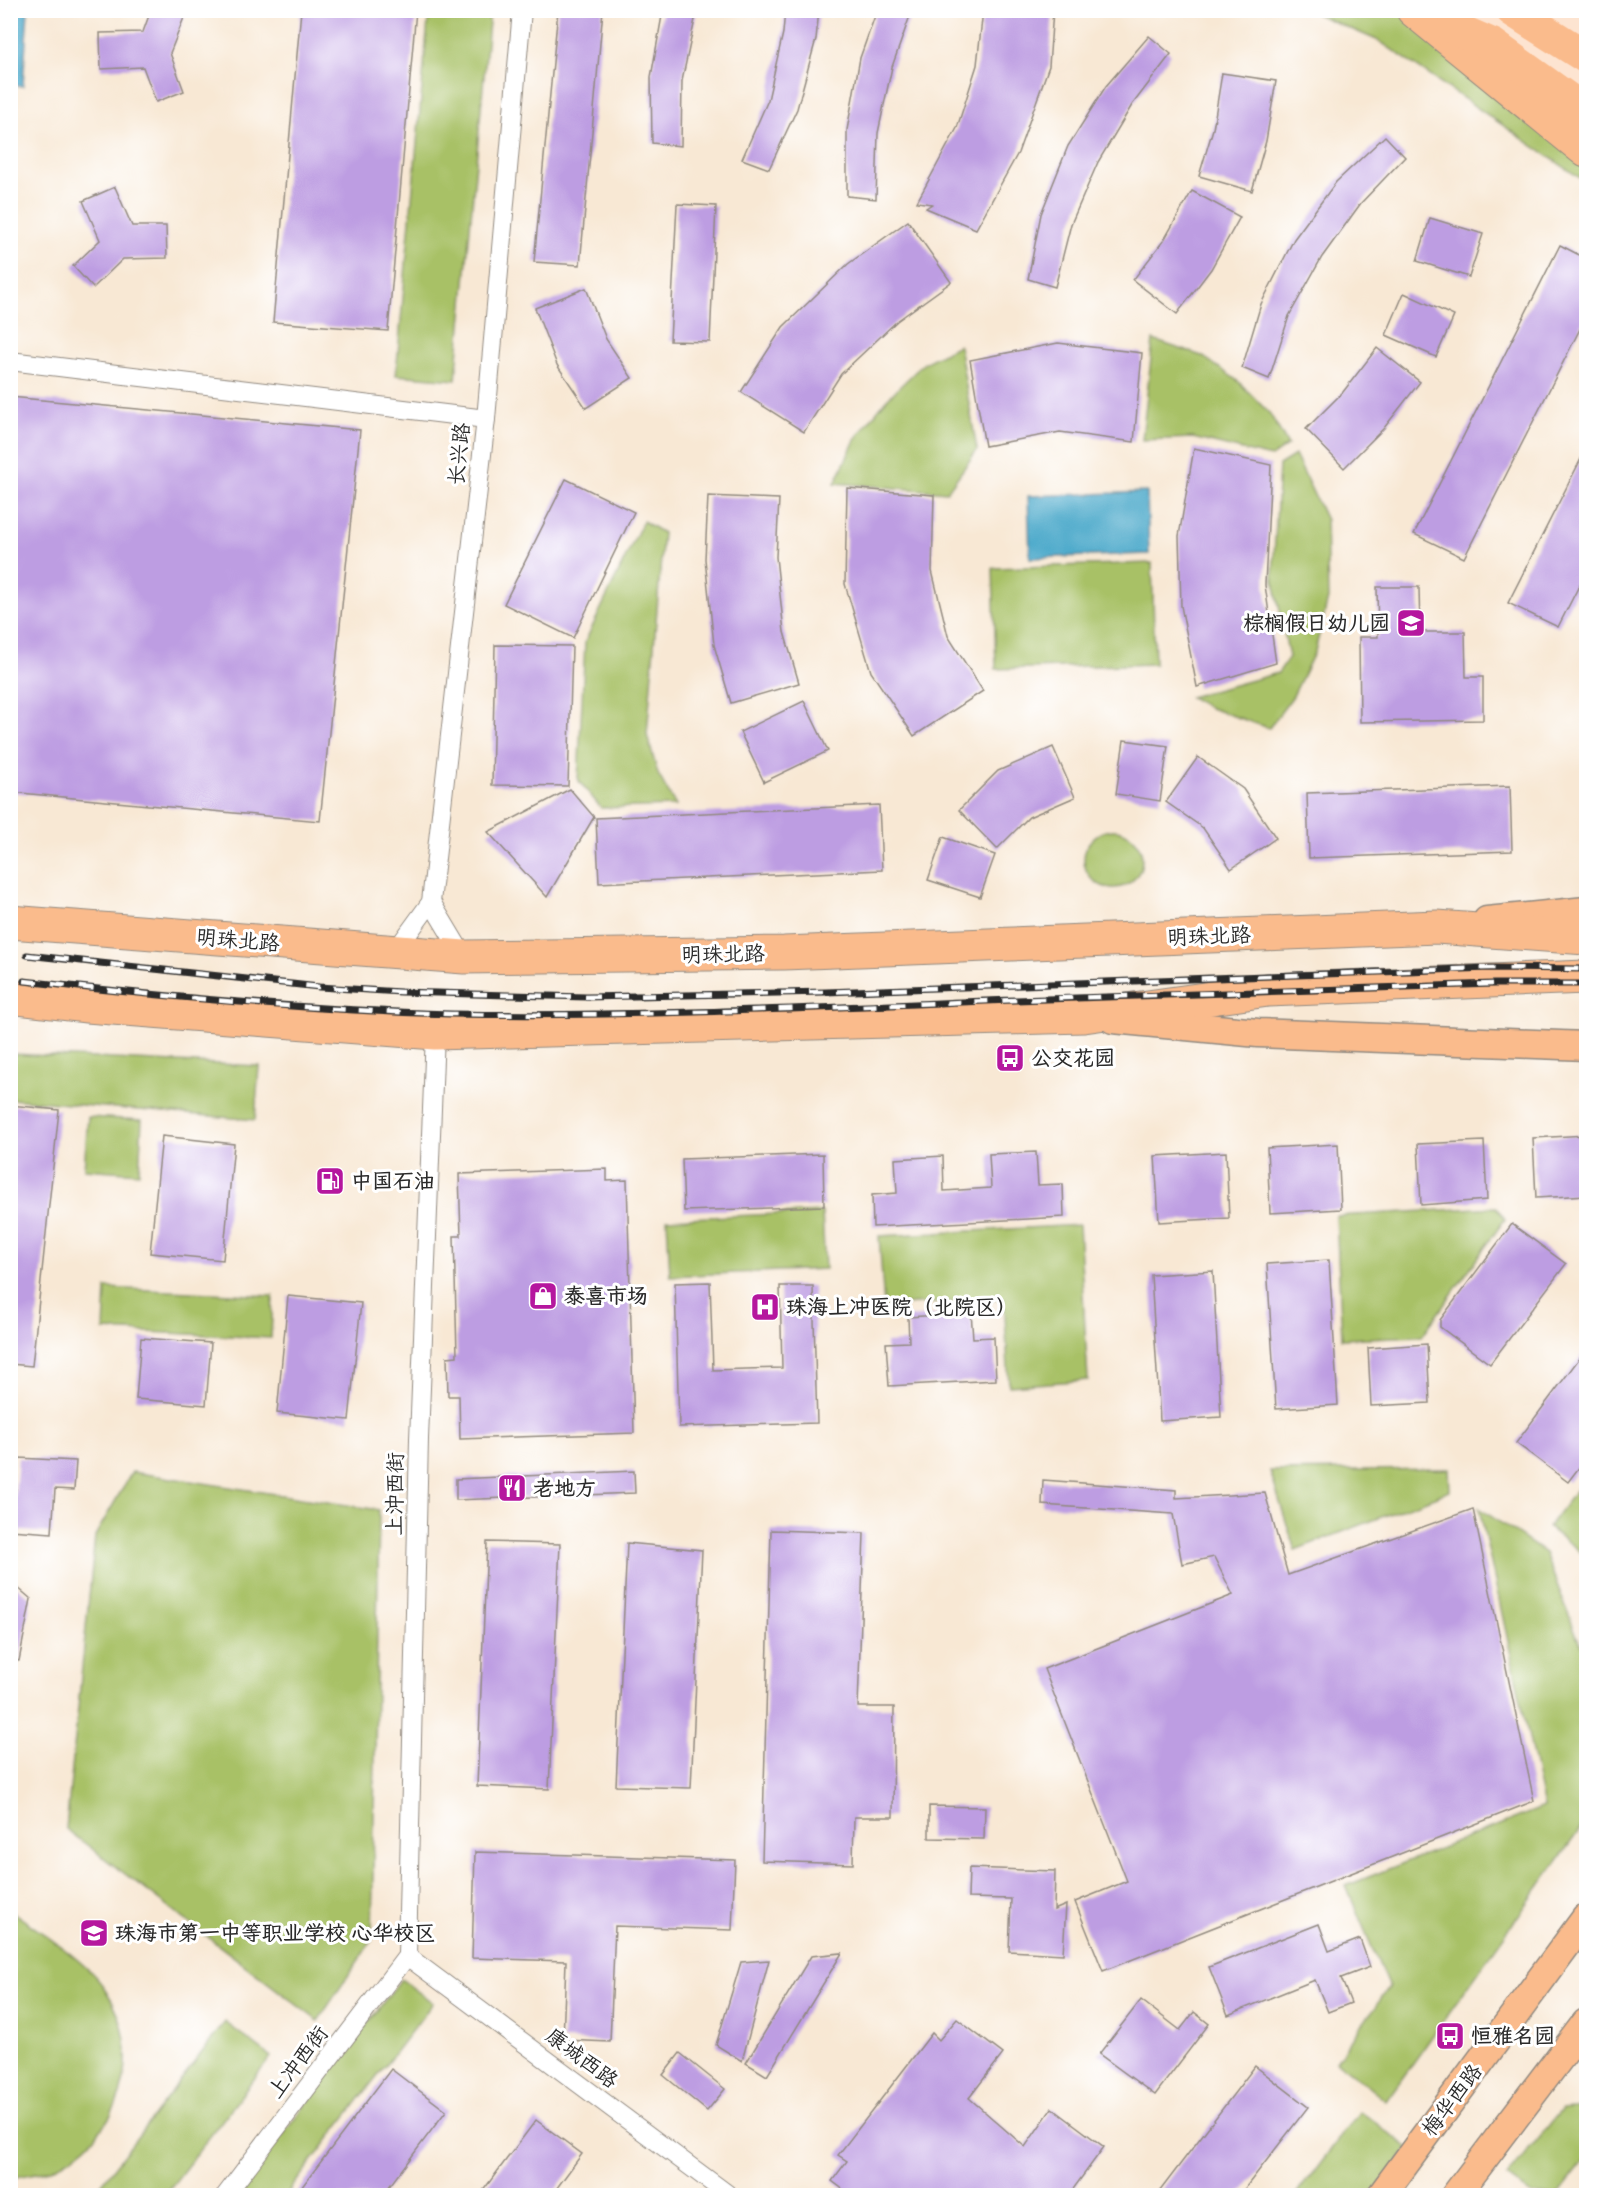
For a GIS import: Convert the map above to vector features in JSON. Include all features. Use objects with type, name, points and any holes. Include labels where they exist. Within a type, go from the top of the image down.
[{"type":"highway","points":[[1413,10],[1587,151]]},
{"type":"highway","points":[[1418,10],[1492,45],[1587,112]]},
{"type":"highway","points":[[1512,10],[1587,57]]},
{"type":"highway","name":"明珠北路","points":[[10,922],[464,957],[783,953],[1437,927],[1587,938]]},
{"type":"highway","points":[[10,997],[87,1006],[435,1033],[1084,1016],[1268,990],[1587,977]]},
{"type":"main road","points":[[1476,10],[1587,86]]},
{"type":"main road","points":[[1558,10],[1587,28]]},
{"type":"main road","name":"明珠北路","points":[[1437,927],[1587,911]]},
{"type":"main road","points":[[1084,1016],[1258,1033],[1587,1046]]},
{"type":"main road","name":"梅华西路","points":[[1381,2196],[1587,1918]]},
{"type":"main road","points":[[1455,2196],[1587,2023]]},
{"type":"street","name":"长兴路","points":[[394,953],[431,902],[486,419],[522,10]]},
{"type":"street","points":[[10,361],[486,419]]},
{"type":"street","points":[[431,902],[464,957]]},
{"type":"street","name":"上沖西街","points":[[407,1956],[419,1439],[435,1033]]},
{"type":"street","name":"上冲西街","points":[[225,2196],[407,1956]]},
{"type":"street","name":"康城西路","points":[[407,1956],[730,2196]]},
{"type":"green space","points":[[429,10],[490,11],[456,380],[396,375]]},
{"type":"green space","points":[[1429,10],[1586,119],[1586,182],[1379,41],[1309,11]]},
{"type":"green space","points":[[1153,340],[1202,356],[1238,381],[1270,414],[1288,445],[1271,457],[1193,438],[1142,440]]},
{"type":"green space","points":[[959,345],[977,450],[947,492],[835,483],[856,438],[886,400],[924,363]]},
{"type":"green space","points":[[1295,455],[1326,520],[1328,599],[1315,651],[1293,696],[1269,728],[1210,708],[1190,697],[1278,673],[1289,657],[1273,576],[1279,465]]},
{"type":"green space","points":[[643,521],[663,533],[647,735],[658,774],[676,806],[601,808],[578,780],[585,642]]},
{"type":"green space","points":[[1152,563],[1155,664],[996,669],[993,568]]},
{"type":"green space","points":[[1107,830],[1119,830],[1134,838],[1142,853],[1142,865],[1134,880],[1119,888],[1107,888],[1092,880],[1084,865],[1084,853],[1092,838]]},
{"type":"green space","points":[[11,1054],[259,1066],[255,1120],[11,1099]]},
{"type":"green space","points":[[88,1117],[142,1120],[139,1173],[84,1169]]},
{"type":"green space","points":[[1496,1207],[1505,1219],[1422,1336],[1342,1339],[1336,1216]]},
{"type":"green space","points":[[822,1212],[825,1269],[670,1276],[667,1219]]},
{"type":"green space","points":[[1079,1225],[1088,1380],[1009,1386],[1004,1299],[884,1306],[879,1236]]},
{"type":"green space","points":[[106,1288],[273,1296],[271,1338],[104,1330]]},
{"type":"green space","points":[[1449,1469],[1450,1491],[1295,1550],[1270,1471]]},
{"type":"green space","points":[[132,1472],[379,1510],[372,1940],[318,2021],[66,1829],[95,1536]]},
{"type":"green space","points":[[1586,1477],[1586,1556],[1548,1527]]},
{"type":"green space","points":[[1479,1508],[1545,1553],[1580,1644],[1586,1650],[1586,1821],[1386,2101],[1336,2061],[1389,1988],[1346,1886],[1544,1807]]},
{"type":"green space","points":[[10,1910],[75,1957],[105,1989],[118,2014],[125,2040],[126,2066],[121,2092],[110,2116],[95,2137],[75,2155],[51,2169],[11,2178]]},
{"type":"green space","points":[[401,1979],[433,2003],[286,2195],[236,2196]]},
{"type":"green space","points":[[225,2022],[271,2057],[165,2195],[93,2195]]},
{"type":"green space","points":[[1586,2107],[1586,2159],[1558,2195],[1532,2195],[1507,2177],[1562,2109]]},
{"type":"green space","points":[[1360,2111],[1409,2148],[1372,2195],[1295,2196]]},
{"type":"water","points":[[10,11],[28,11],[23,86],[11,85]]},
{"type":"water","points":[[1147,492],[1149,554],[1030,558],[1028,496]]},
{"type":"building","points":[[151,10],[187,10],[170,53],[184,91],[156,102],[143,67],[101,69],[100,33],[143,32]]},
{"type":"building","points":[[301,10],[416,10],[388,331],[273,322]]},
{"type":"building","points":[[558,10],[603,10],[580,265],[534,262]]},
{"type":"building","points":[[663,10],[697,10],[682,81],[681,146],[652,143],[651,77]]},
{"type":"building","points":[[785,10],[819,10],[816,39],[797,109],[769,169],[742,159],[768,100],[783,33]]},
{"type":"building","points":[[877,10],[912,10],[892,67],[878,133],[876,199],[847,196],[847,130],[860,58]]},
{"type":"building","points":[[983,10],[1053,10],[1049,66],[1018,153],[976,229],[926,208],[932,204],[917,202],[957,128],[977,65]]},
{"type":"building","points":[[1149,36],[1171,54],[1132,105],[1098,162],[1071,224],[1055,287],[1028,279],[1041,214],[1068,146],[1106,86]]},
{"type":"building","points":[[1222,73],[1276,81],[1266,141],[1252,191],[1199,176],[1213,129]]},
{"type":"building","points":[[1385,136],[1405,157],[1361,203],[1322,257],[1289,316],[1269,379],[1242,368],[1261,304],[1294,239],[1336,182]]},
{"type":"building","points":[[115,187],[132,226],[166,226],[167,258],[123,259],[93,288],[73,266],[100,240],[83,201]]},
{"type":"building","points":[[1192,191],[1240,217],[1211,269],[1177,314],[1133,280],[1164,240]]},
{"type":"building","points":[[677,204],[716,206],[710,342],[670,341]]},
{"type":"building","points":[[1430,218],[1483,234],[1469,277],[1417,261]]},
{"type":"building","points":[[908,221],[951,282],[897,321],[841,374],[804,432],[741,392],[783,327],[848,264]]},
{"type":"building","points":[[1560,245],[1587,259],[1587,315],[1464,558],[1414,534]]},
{"type":"building","points":[[586,288],[606,339],[632,378],[586,408],[557,365],[535,308]]},
{"type":"building","points":[[1404,293],[1454,316],[1436,357],[1386,335]]},
{"type":"building","points":[[1058,343],[1142,353],[1134,442],[1060,432],[985,446],[970,360]]},
{"type":"building","points":[[1377,348],[1420,382],[1384,428],[1344,468],[1306,429],[1343,392]]},
{"type":"building","points":[[10,397],[360,430],[320,821],[10,792]]},
{"type":"building","points":[[1587,447],[1587,570],[1558,627],[1508,603]]},
{"type":"building","points":[[1194,448],[1271,465],[1265,585],[1276,663],[1197,687],[1181,606],[1179,536]]},
{"type":"building","points":[[566,479],[634,512],[573,638],[504,604]]},
{"type":"building","points":[[847,488],[934,495],[932,571],[948,636],[983,691],[914,736],[871,672],[845,584]]},
{"type":"building","points":[[708,496],[779,499],[776,557],[784,632],[799,683],[731,703],[714,645],[705,559]]},
{"type":"building","points":[[1377,587],[1419,587],[1420,632],[1465,632],[1466,677],[1483,677],[1483,720],[1360,722],[1359,637],[1378,637]]},
{"type":"building","points":[[495,645],[572,646],[568,786],[492,785]]},
{"type":"building","points":[[804,701],[828,751],[764,782],[740,732]]},
{"type":"building","points":[[1124,740],[1168,746],[1160,801],[1116,794]]},
{"type":"building","points":[[1053,747],[1075,797],[1029,817],[997,849],[959,810],[998,771]]},
{"type":"building","points":[[1198,757],[1243,789],[1276,838],[1231,869],[1203,828],[1166,802]]},
{"type":"building","points":[[1510,786],[1512,851],[1309,858],[1307,793]]},
{"type":"building","points":[[570,789],[594,817],[547,897],[488,832]]},
{"type":"building","points":[[879,805],[882,870],[599,883],[596,818]]},
{"type":"building","points":[[943,837],[995,855],[980,897],[928,880]]},
{"type":"building","points":[[10,1105],[59,1110],[32,1366],[10,1364]]},
{"type":"building","points":[[1587,1135],[1587,1195],[1536,1198],[1533,1138]]},
{"type":"building","points":[[162,1136],[234,1144],[223,1260],[150,1253]]},
{"type":"building","points":[[1484,1141],[1487,1200],[1421,1205],[1418,1144]]},
{"type":"building","points":[[1338,1144],[1341,1209],[1270,1213],[1267,1148]]},
{"type":"building","points":[[1036,1152],[1038,1185],[1063,1184],[1064,1217],[873,1227],[872,1195],[897,1193],[895,1159],[943,1156],[944,1191],[991,1188],[989,1154]]},
{"type":"building","points":[[1226,1152],[1229,1218],[1159,1222],[1155,1156]]},
{"type":"building","points":[[823,1154],[824,1206],[684,1211],[682,1159]]},
{"type":"building","name":"泰喜市场","points":[[607,1169],[607,1181],[627,1180],[634,1433],[460,1439],[459,1396],[448,1396],[447,1357],[457,1356],[454,1236],[461,1236],[459,1174]]},
{"type":"building","points":[[1512,1224],[1566,1264],[1490,1364],[1440,1327],[1440,1320]]},
{"type":"building","points":[[1329,1260],[1338,1405],[1276,1409],[1267,1264]]},
{"type":"building","points":[[1213,1271],[1221,1417],[1160,1421],[1151,1275]]},
{"type":"building","points":[[710,1282],[713,1370],[782,1368],[780,1286],[813,1286],[817,1423],[679,1427],[675,1283]]},
{"type":"building","points":[[288,1296],[361,1303],[349,1420],[277,1413]]},
{"type":"building","points":[[971,1313],[973,1338],[994,1337],[996,1380],[889,1386],[886,1343],[909,1342],[908,1317]]},
{"type":"building","points":[[141,1338],[211,1343],[206,1405],[136,1399]]},
{"type":"building","points":[[1427,1344],[1430,1403],[1371,1406],[1368,1348]]},
{"type":"building","points":[[1587,1348],[1587,1457],[1568,1482],[1516,1443]]},
{"type":"building","points":[[18,1458],[76,1461],[74,1490],[55,1489],[52,1533],[10,1530],[10,1506],[14,1507]]},
{"type":"building","points":[[634,1471],[635,1493],[456,1500],[456,1479]]},
{"type":"building","points":[[1043,1480],[1176,1490],[1176,1498],[1265,1493],[1288,1575],[1473,1509],[1534,1801],[1103,1971],[1075,1902],[1127,1881],[1044,1669],[1233,1595],[1214,1557],[1182,1564],[1173,1514],[1042,1505]]},
{"type":"building","points":[[771,1530],[864,1533],[858,1707],[894,1707],[893,1817],[854,1817],[853,1864],[762,1861]]},
{"type":"building","points":[[487,1542],[560,1544],[549,1789],[477,1786]]},
{"type":"building","points":[[627,1543],[702,1550],[691,1788],[616,1786]]},
{"type":"building","points":[[10,1581],[31,1599],[19,1661],[10,1660]]},
{"type":"building","points":[[929,1806],[985,1807],[984,1839],[929,1838]]},
{"type":"building","points":[[475,1852],[735,1860],[732,1930],[615,1926],[610,2042],[563,2040],[566,1961],[472,1958]]},
{"type":"building","points":[[969,1868],[1055,1871],[1054,1910],[1066,1905],[1063,1954],[1009,1951],[1011,1899],[968,1898]]},
{"type":"building","points":[[1319,1924],[1329,1951],[1360,1939],[1370,1967],[1341,1978],[1351,2003],[1328,2012],[1315,1980],[1228,2015],[1209,1967]]},
{"type":"building","points":[[842,1953],[767,2076],[746,2063],[811,1956]]},
{"type":"building","points":[[769,1960],[742,2061],[716,2045],[741,1962]]},
{"type":"building","points":[[1141,2000],[1180,2030],[1194,2012],[1209,2024],[1155,2095],[1099,2054]]},
{"type":"building","points":[[957,2019],[1003,2054],[969,2098],[1025,2147],[1052,2108],[1104,2147],[1068,2196],[852,2196],[832,2181],[847,2161],[838,2155],[932,2033],[939,2040]]},
{"type":"building","points":[[680,2053],[725,2089],[707,2111],[663,2075]]},
{"type":"building","points":[[1255,2066],[1308,2107],[1239,2196],[1156,2196]]},
{"type":"building","points":[[391,2069],[446,2111],[382,2196],[295,2196]]},
{"type":"building","points":[[536,2120],[582,2154],[551,2196],[479,2196]]},
{"type":"railway","points":[[27,955],[319,987],[401,992],[586,997],[826,992],[1490,968],[1586,969]]},
{"type":"railway","points":[[24,981],[290,1006],[515,1015],[707,1012],[1494,984],[1586,984]]},
{"type":"place","name":"棕榈假日幼儿园","points":[[1411,623]]},
{"type":"place","name":"公交花园","points":[[1010,1058]]},
{"type":"place","name":"中国石油","points":[[330,1181]]},
{"type":"place","name":"泰喜市场","points":[[543,1296]]},
{"type":"place","name":"珠海上冲医院（北院区）","points":[[765,1307]]},
{"type":"place","name":"老地方","points":[[512,1488]]},
{"type":"place","name":"珠海市第一中等职业学校 心华校区","points":[[94,1933]]},
{"type":"place","name":"恒雅名园","points":[[1450,2036]]}]
